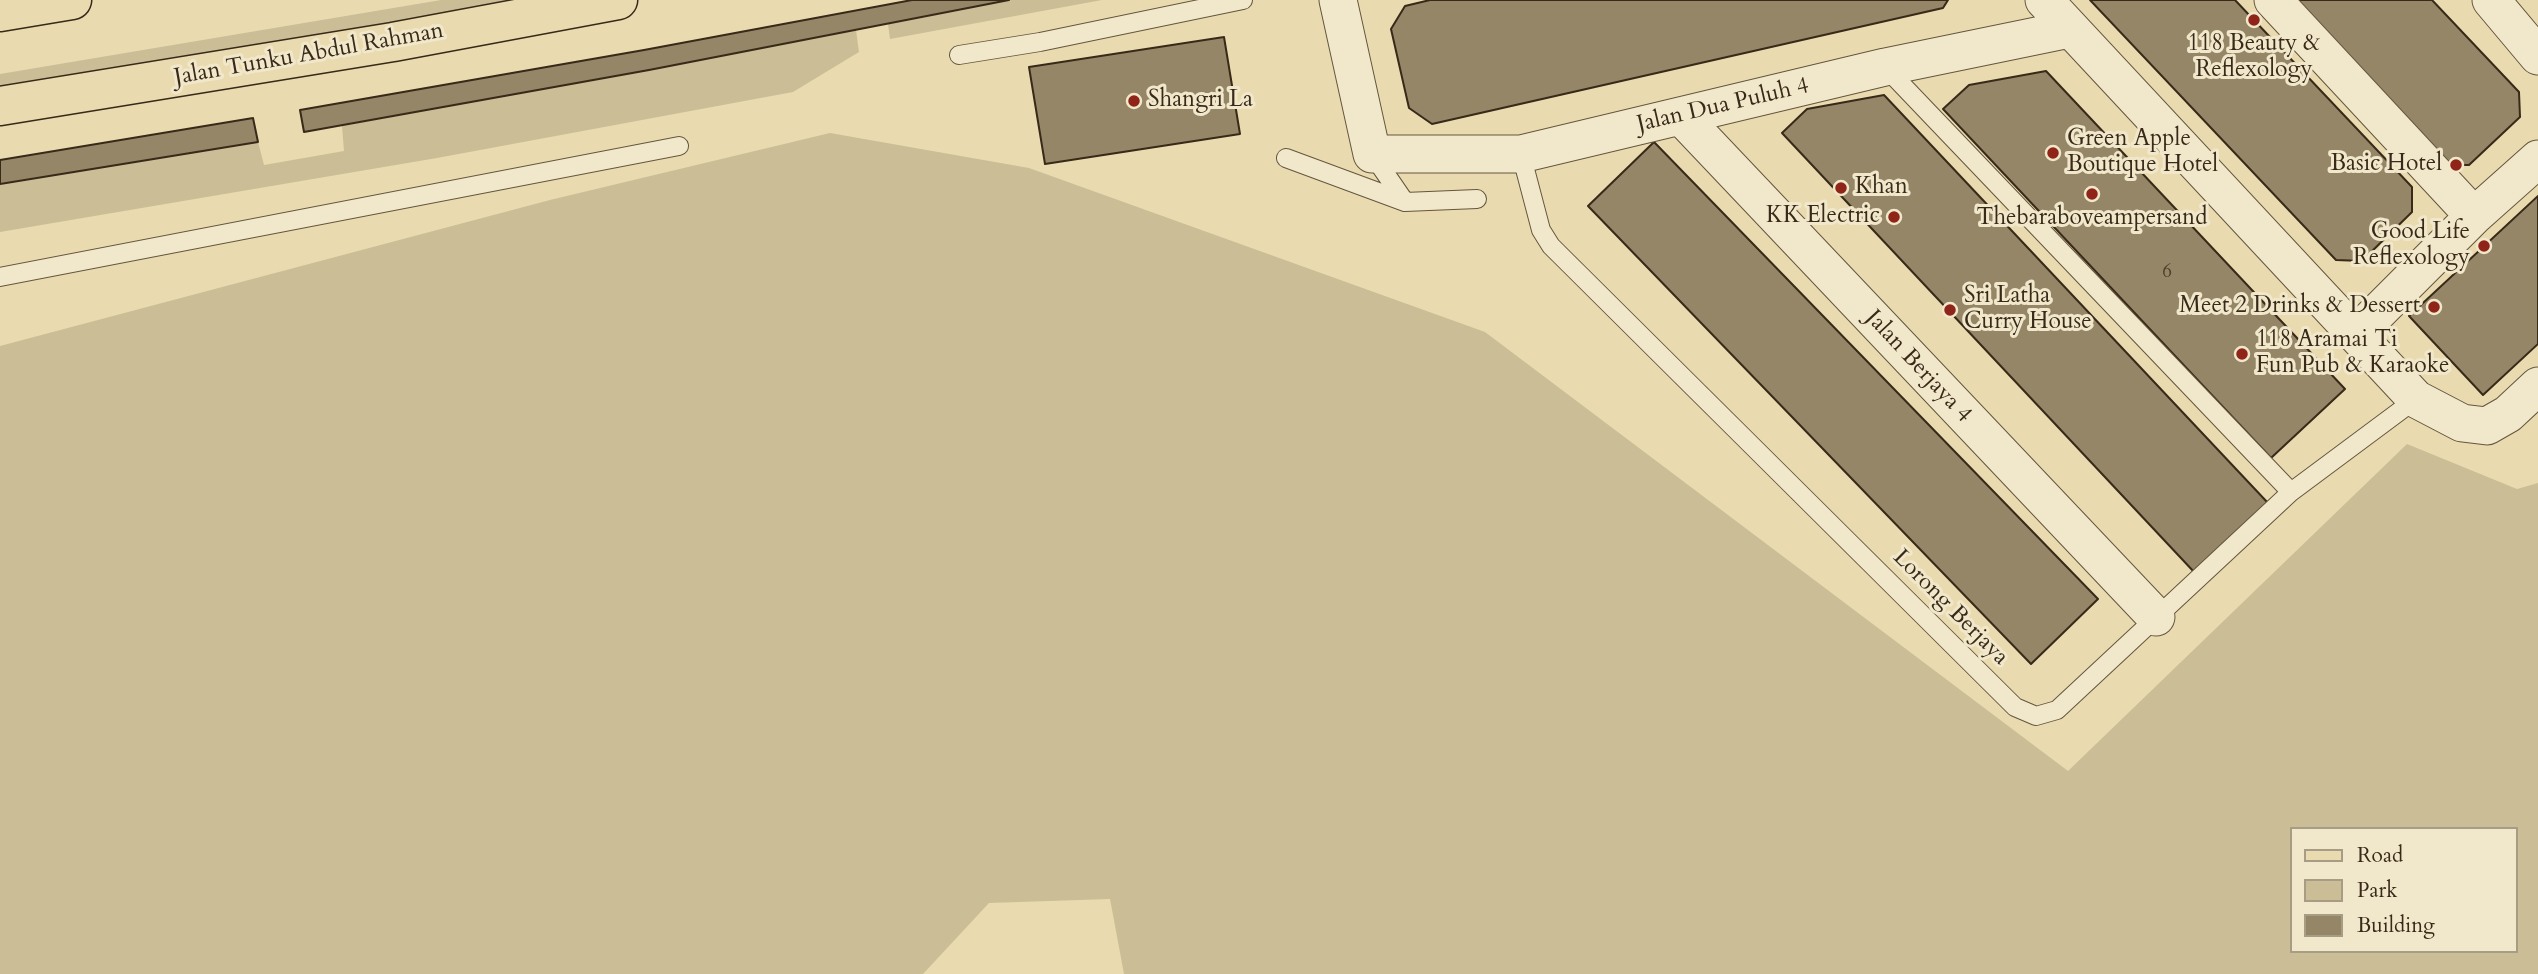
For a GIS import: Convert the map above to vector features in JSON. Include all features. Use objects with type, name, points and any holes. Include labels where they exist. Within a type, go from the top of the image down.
[{"type":"main road","points":[[0,12],[72,0]]},
{"type":"main road","name":"Jalan Tunku Abdul Rahman","points":[[0,106],[393,42],[618,0]]},
{"type":"street","points":[[1338,0],[1372,155]]},
{"type":"street","points":[[2044,0],[2416,399],[2462,423],[2487,426],[2508,414],[2538,386]]},
{"type":"street","points":[[2273,0],[2474,216]]},
{"type":"street","points":[[2491,0],[2538,56]]},
{"type":"street","name":"Jalan Dua Puluh 4","points":[[1372,155],[1521,154],[1885,67],[2070,29]]},
{"type":"street","name":"Jalan Berjaya 4","points":[[1681,116],[2156,617]]},
{"type":"street","points":[[2357,333],[2474,216],[2538,159]]},
{"type":"lane","points":[[959,55],[1040,42],[1242,0]]},
{"type":"lane","points":[[1885,67],[2291,492]]},
{"type":"lane","points":[[0,277],[679,146]]},
{"type":"lane","name":"Lorong Berjaya","points":[[1521,154],[1541,230],[1550,246],[2015,707],[2036,716],[2057,710],[2291,492],[2416,399]]},
{"type":"lane","points":[[1372,155],[1405,202]]},
{"type":"lane","points":[[1286,158],[1405,202],[1477,199]]},
{"type":"green space","points":[[441,0],[537,0],[0,89],[0,74]]},
{"type":"green space","points":[[1009,0],[1102,0],[890,39],[888,24]]},
{"type":"green space","points":[[856,30],[859,52],[793,92],[437,158],[0,232],[0,184],[258,142],[264,165],[344,151],[342,126]]},
{"type":"green space","points":[[830,133],[1029,168],[1485,332],[2068,771],[2407,444],[2517,489],[2538,483],[2538,974],[1124,974],[1110,899],[989,903],[923,974],[0,974],[0,346],[550,200]]},
{"type":"building","points":[[912,0],[1009,0],[649,70],[304,132],[300,110]]},
{"type":"building","points":[[1430,0],[1948,0],[1943,8],[1432,124],[1409,108],[1391,29],[1405,6]]},
{"type":"building","points":[[2090,0],[2235,0],[2412,187],[2412,212],[2362,261],[2336,260]]},
{"type":"building","points":[[2288,0],[2432,0],[2519,92],[2520,117],[2469,165],[2444,165]]},
{"type":"building","name":"Shangri La","points":[[1224,37],[1240,134],[1045,164],[1029,67]]},
{"type":"building","points":[[2046,71],[2345,389],[2271,458],[1943,109],[1969,85]]},
{"type":"building","points":[[1884,95],[2268,503],[2195,573],[1782,133],[1807,109]]},
{"type":"building","points":[[253,118],[258,142],[0,184],[0,160]]},
{"type":"building","points":[[1654,142],[2098,599],[2031,664],[1588,206]]},
{"type":"building","points":[[2538,196],[2538,344],[2483,395],[2409,316]]},
{"type":"place","name":"118 Beauty & Reflexology","points":[[2254,20]]},
{"type":"place","name":"Shangri La","points":[[1134,101]]},
{"type":"place","name":"Green Apple Boutique Hotel","points":[[2053,153]]},
{"type":"place","name":"Basic Hotel","points":[[2456,165]]},
{"type":"place","name":"Khan","points":[[1841,188]]},
{"type":"place","name":"Thebaraboveampersand","points":[[2092,194]]},
{"type":"place","name":"KK Electric","points":[[1894,217]]},
{"type":"place","name":"Good Life Reflexology","points":[[2484,246]]},
{"type":"place","name":"Meet 2 Drinks & Dessert","points":[[2434,307]]},
{"type":"place","name":"Sri Latha Curry House","points":[[1950,310]]},
{"type":"place","name":"118 Aramai Ti Fun Pub & Karaoke","points":[[2242,354]]}]
